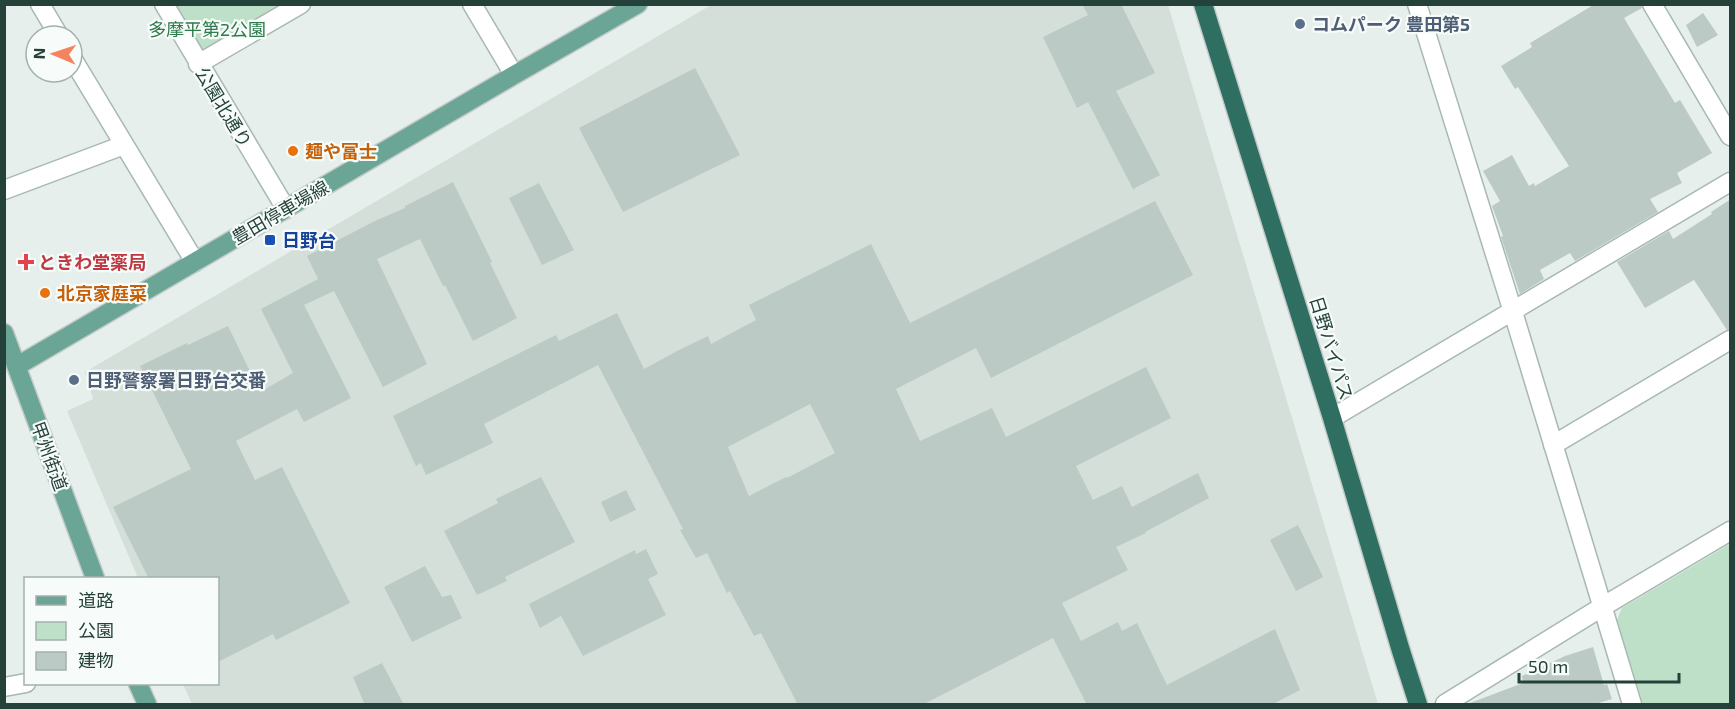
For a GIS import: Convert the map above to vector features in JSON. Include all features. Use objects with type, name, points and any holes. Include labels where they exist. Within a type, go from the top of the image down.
[{"type":"highway","name":"日野バイパス","points":[[1203,4],[1332,418],[1418,705]]},
{"type":"main road","name":"豊田停車場線","points":[[11,370],[638,4]]},
{"type":"main road","name":"甲州街道","points":[[4,333],[11,370],[94,577]]},
{"type":"main road","points":[[138,685],[147,705]]},
{"type":"street","points":[[40,4],[52,24]]},
{"type":"street","name":"公園北通り","points":[[164,4],[286,209]]},
{"type":"street","points":[[198,63],[301,4]]},
{"type":"street","points":[[472,4],[514,75]]},
{"type":"street","points":[[1417,4],[1632,705]]},
{"type":"street","points":[[1652,4],[1731,136]]},
{"type":"street","points":[[84,78],[195,261]]},
{"type":"street","points":[[4,190],[124,145]]},
{"type":"street","points":[[1332,418],[1731,182]]},
{"type":"street","points":[[1553,445],[1731,340]]},
{"type":"street","points":[[1444,705],[1602,607],[1731,531]]},
{"type":"street","points":[[4,687],[24,683]]},
{"type":"shaded area","points":[[711,5],[1168,5],[1378,704],[192,704],[183,685],[219,685],[219,577],[138,577],[67,411],[93,399],[85,372]]},
{"type":"green space","name":"多摩平第2公園","points":[[164,5],[301,5],[198,64]]},
{"type":"green space","points":[[1730,544],[1730,704],[1643,704],[1617,620],[1622,608]]},
{"type":"building","points":[[1082,4],[1121,4],[1155,73],[1116,91],[1160,175],[1133,189],[1088,102],[1077,108],[1043,37],[1088,15]]},
{"type":"building","points":[[1595,4],[1641,4],[1642,8],[1624,18],[1675,103],[1680,100],[1712,153],[1677,173],[1682,183],[1650,199],[1658,212],[1575,261],[1570,253],[1540,270],[1544,279],[1520,294],[1492,206],[1500,201],[1483,171],[1512,155],[1529,186],[1534,183],[1535,186],[1569,166],[1518,87],[1515,89],[1501,66],[1532,47],[1530,43]]},
{"type":"building","points":[[1703,13],[1718,35],[1697,47],[1686,25]]},
{"type":"building","points":[[695,68],[740,155],[623,212],[579,128]]},
{"type":"building","points":[[453,182],[517,318],[473,341],[420,239],[377,259],[427,364],[383,387],[334,291],[304,305],[351,398],[304,422],[297,409],[236,441],[255,480],[282,467],[350,603],[276,640],[273,634],[219,661],[219,577],[148,577],[113,507],[191,469],[140,366],[228,326],[260,392],[293,373],[261,309],[318,279],[307,256]]},
{"type":"building","points":[[539,183],[574,250],[542,265],[509,198]]},
{"type":"building","points":[[1731,199],[1731,329],[1727,330],[1694,280],[1645,308],[1617,262],[1669,231],[1673,239]]},
{"type":"building","points":[[1155,201],[1193,275],[991,378],[976,348],[896,389],[920,441],[992,408],[1006,437],[1146,367],[1171,418],[1076,466],[1093,500],[1122,486],[1132,507],[1198,473],[1209,498],[1116,547],[1128,570],[1062,603],[1081,641],[1118,622],[1122,631],[1137,623],[1167,685],[1275,629],[1300,690],[1271,705],[1087,705],[1053,638],[922,705],[798,705],[761,633],[754,636],[730,591],[727,593],[707,553],[696,558],[598,365],[484,424],[493,443],[426,475],[421,463],[416,466],[393,416],[556,335],[559,341],[617,313],[644,369],[708,336],[711,344],[756,320],[749,305],[871,244],[910,323]],"holes":[[[810,404],[835,453],[749,496],[728,447]]]},
{"type":"building","points":[[541,477],[575,542],[505,577],[507,581],[477,595],[444,531],[498,503],[496,499]]},
{"type":"building","points":[[626,490],[636,510],[610,522],[601,502]]},
{"type":"building","points":[[1298,525],[1323,577],[1296,591],[1270,540]]},
{"type":"building","points":[[646,549],[658,574],[648,579],[666,615],[583,656],[561,616],[540,628],[529,604],[635,550],[636,554]]},
{"type":"building","points":[[425,566],[442,597],[451,595],[462,618],[412,642],[384,587]]},
{"type":"building","points":[[1593,647],[1604,685],[1607,684],[1612,699],[1592,705],[1470,705],[1470,703],[1523,683],[1522,676],[1565,656]]},
{"type":"building","points":[[382,663],[404,705],[365,705],[353,677]]},
{"type":"place","name":"コムパーク 豊田第5","points":[[1300,24]]},
{"type":"place","name":"麺や富士","points":[[293,151]]},
{"type":"place","name":"日野台","points":[[270,240]]},
{"type":"place","name":"ときわ堂薬局","points":[[26,262]]},
{"type":"place","name":"北京家庭菜","points":[[45,293]]},
{"type":"place","name":"日野警察署日野台交番","points":[[74,380]]}]
